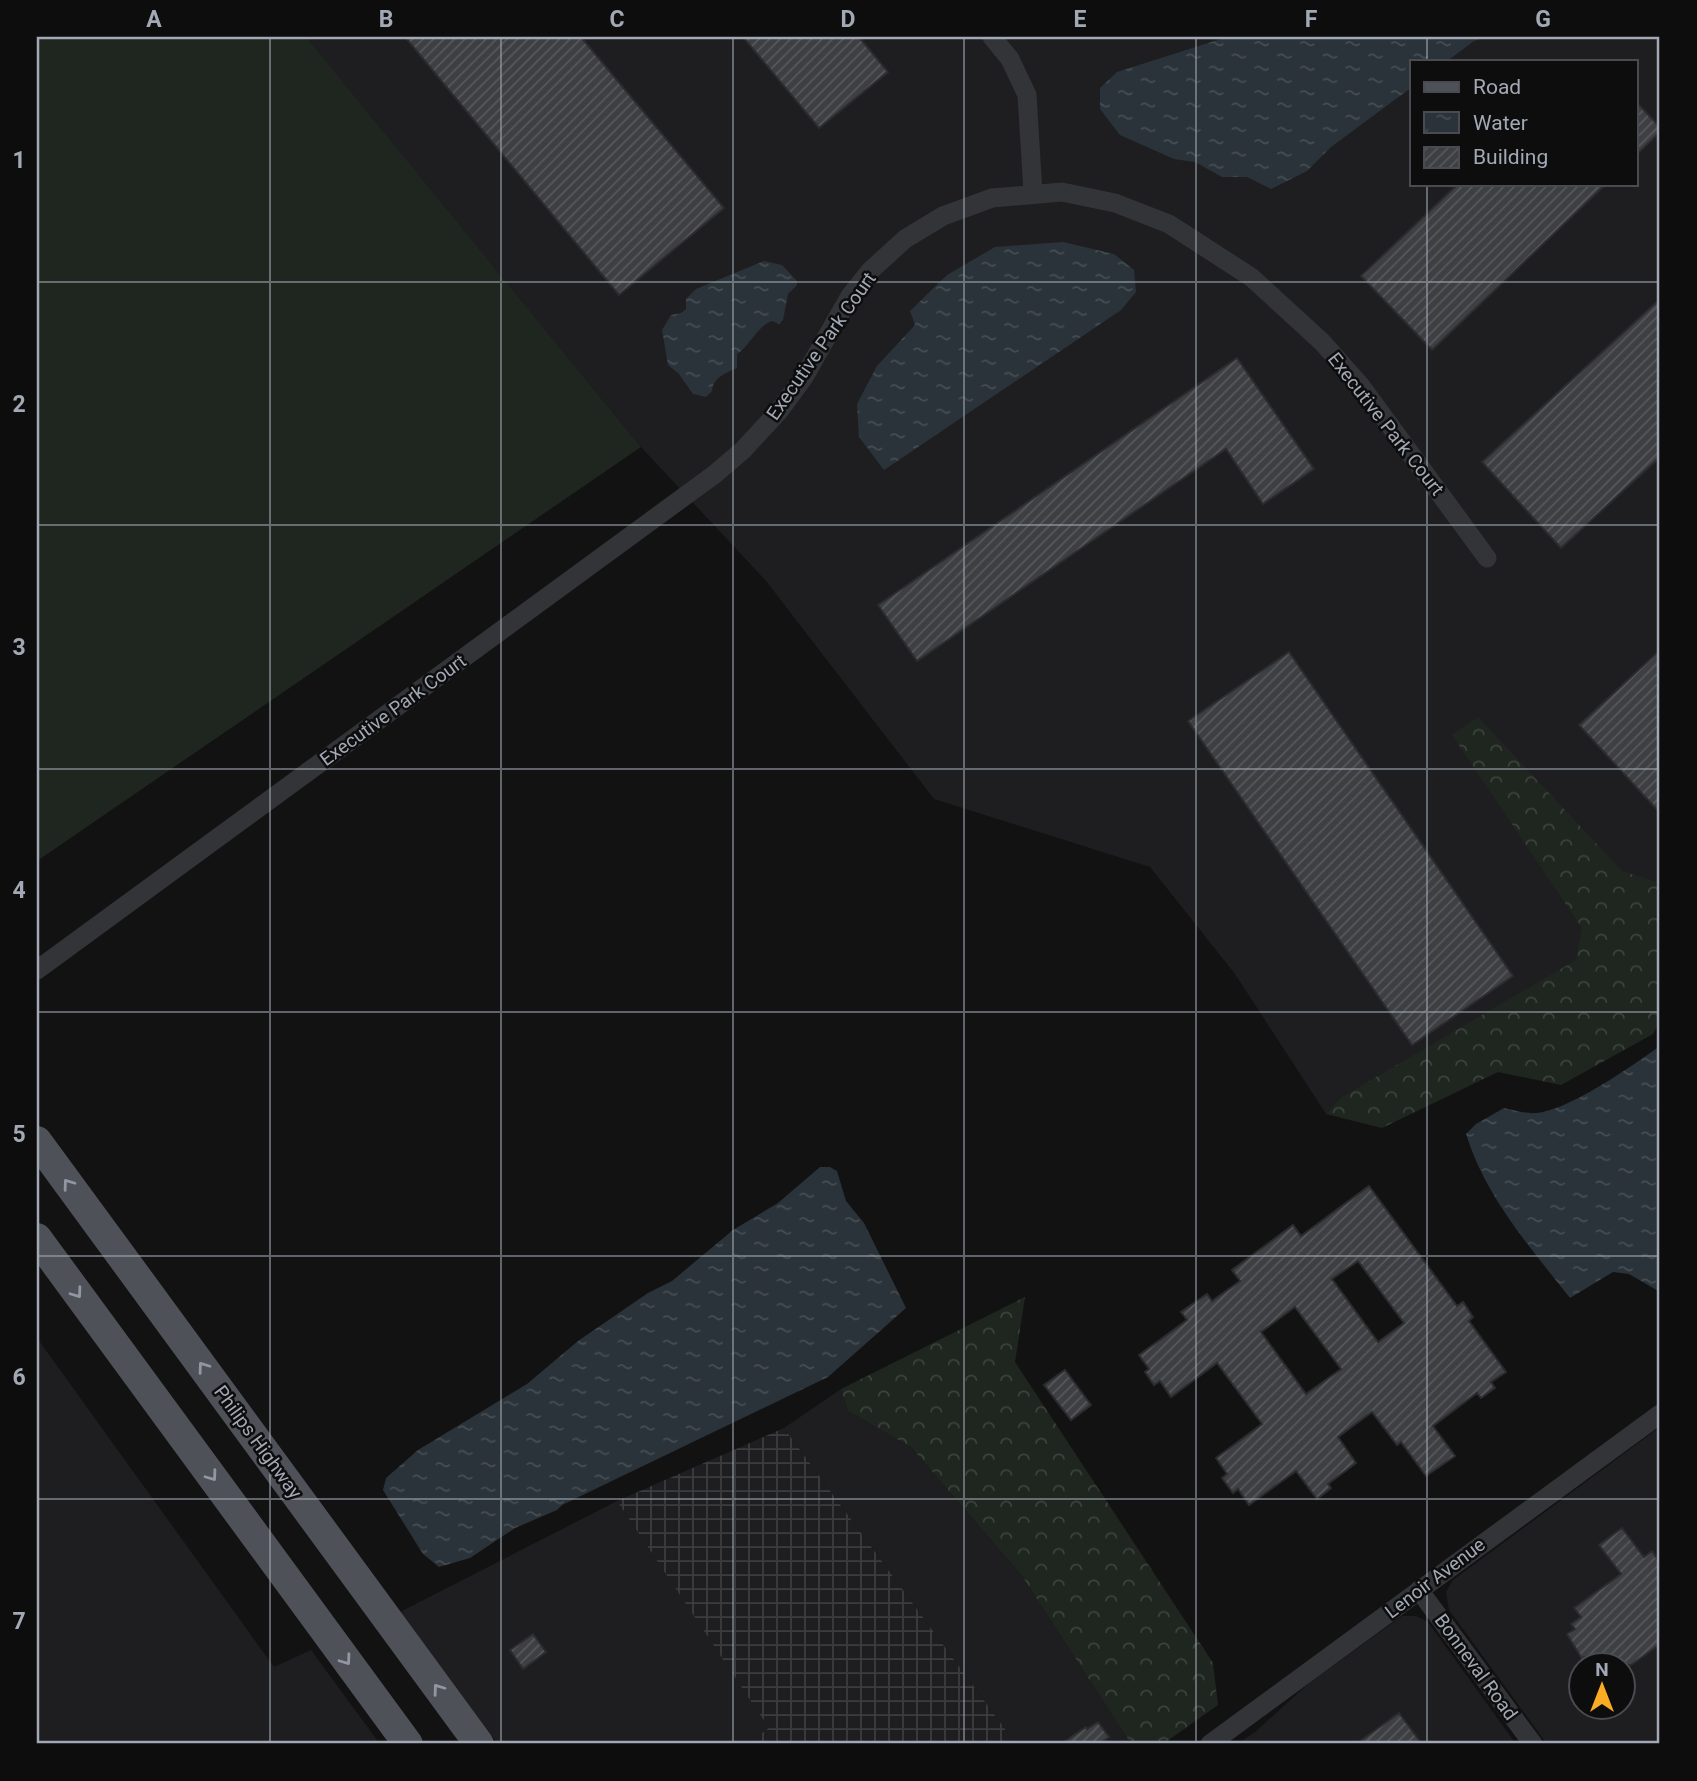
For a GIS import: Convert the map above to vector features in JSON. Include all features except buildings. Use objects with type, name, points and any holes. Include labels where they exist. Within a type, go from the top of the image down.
[{"type":"main road","name":"Philips Highway","points":[[37,1141],[479,1744]]},
{"type":"main road","points":[[37,1238],[408,1744]]},
{"type":"street","points":[[992,37],[1010,59],[1027,95],[1033,193]]},
{"type":"street","name":"Executive Park Court","points":[[37,970],[715,474],[743,450],[779,411],[804,377],[850,296],[870,271],[905,239],[943,216],[992,198],[1062,192],[1115,203],[1169,224],[1251,277],[1322,342],[1361,386],[1487,558]]},
{"type":"street","name":"Lenoir Avenue","points":[[1210,1744],[1660,1414]]},
{"type":"street","name":"Bonneval Road","points":[[1419,1590],[1532,1744]]},
{"type":"shaded area","points":[[305,37],[1657,37],[1660,40],[1660,912],[1340,1098],[1326,1114],[1235,974],[1150,867],[934,799],[766,581],[641,447]]},
{"type":"shaded area","points":[[37,1338],[274,1667],[311,1650],[380,1744],[37,1744]]},
{"type":"shaded area","points":[[841,1389],[848,1411],[911,1447],[1022,1576],[1131,1744],[1016,1744],[784,1428]]},
{"type":"shaded area","points":[[1660,1427],[1660,1744],[1547,1744],[1449,1610],[1446,1592],[1453,1580]]},
{"type":"shaded area","points":[[784,1428],[1016,1744],[748,1744],[769,1728],[617,1501]]},
{"type":"shaded area","points":[[617,1501],[770,1728],[748,1744],[498,1744],[398,1613]]},
{"type":"shaded area","points":[[1402,1616],[1416,1616],[1428,1622],[1516,1744],[1237,1744],[1255,1732],[1308,1684]]},
{"type":"green space","points":[[37,37],[306,37],[641,447],[37,861]]},
{"type":"green space","points":[[1478,717],[1622,871],[1660,883],[1660,1022],[1653,1034],[1561,1085],[1498,1072],[1382,1128],[1326,1114],[1340,1098],[1576,960],[1582,928],[1452,735]]},
{"type":"green space","points":[[1025,1297],[1015,1362],[1213,1663],[1218,1705],[1163,1744],[1131,1744],[1022,1576],[911,1447],[848,1411],[841,1389]]},
{"type":"water","points":[[1227,37],[1486,37],[1474,41],[1448,60],[1410,60],[1410,88],[1331,147],[1307,171],[1271,189],[1247,177],[1222,177],[1195,162],[1174,159],[1120,135],[1100,109],[1100,88],[1117,72]]},
{"type":"water","points":[[1063,242],[1114,254],[1134,270],[1136,292],[1121,310],[884,470],[859,437],[857,404],[877,366],[915,325],[910,311],[947,275],[995,247]]},
{"type":"water","points":[[764,261],[782,265],[797,281],[797,285],[788,294],[783,320],[779,324],[772,321],[762,327],[737,354],[737,368],[717,379],[706,397],[693,394],[679,374],[668,365],[662,330],[671,315],[686,309],[686,299],[696,289]]},
{"type":"water","points":[[1660,1046],[1660,1292],[1629,1274],[1613,1272],[1570,1298],[1497,1201],[1466,1134],[1476,1124],[1504,1108],[1536,1113],[1565,1104],[1600,1086]]},
{"type":"water","points":[[820,1167],[830,1167],[837,1171],[846,1201],[864,1223],[906,1308],[828,1377],[515,1528],[470,1558],[439,1567],[423,1554],[383,1490],[386,1478],[418,1450],[527,1384],[578,1341],[648,1293],[672,1281],[733,1230],[778,1203]]}]
